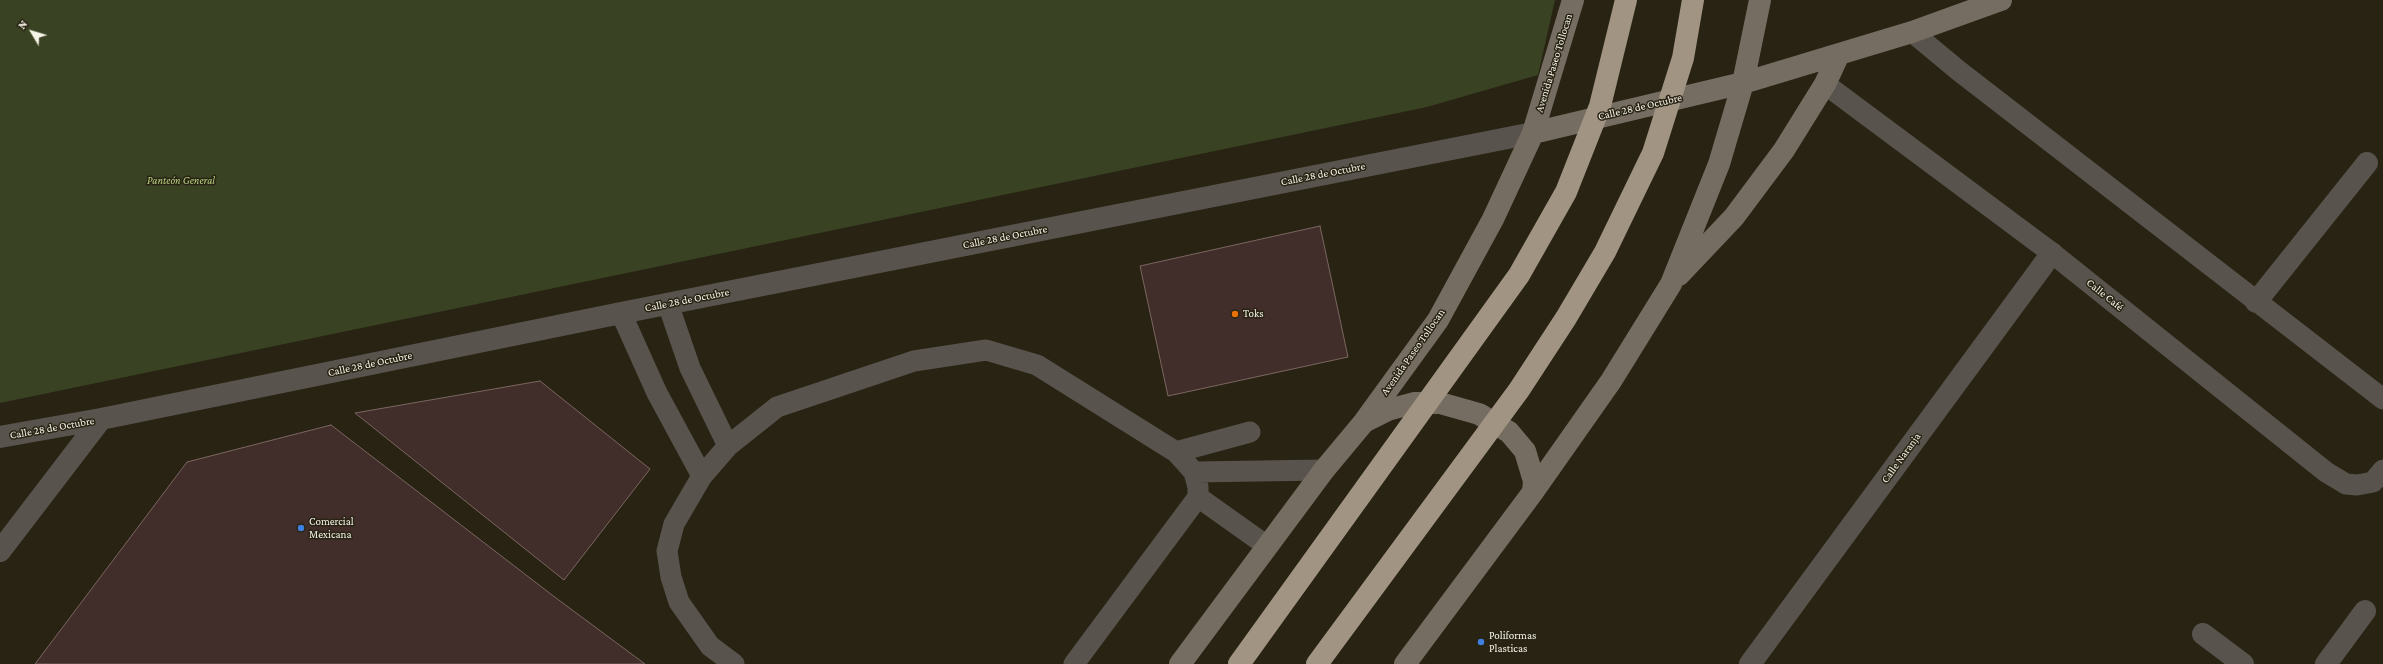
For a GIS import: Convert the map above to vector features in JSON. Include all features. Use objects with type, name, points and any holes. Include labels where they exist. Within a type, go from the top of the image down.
[{"type":"highway","points":[[1239,664],[1519,275],[1566,192],[1600,106],[1626,0]]},
{"type":"highway","points":[[1317,664],[1519,390],[1566,318],[1605,252],[1653,153],[1683,58],[1693,0]]},
{"type":"main road","name":"Avenida Paseo Tollocan","points":[[1180,664],[1324,470],[1364,422],[1438,320],[1493,219],[1533,133],[1573,0]]},
{"type":"main road","points":[[1405,664],[1533,492],[1611,381],[1671,284],[1719,164],[1743,83],[1760,0]]},
{"type":"main road","name":"Calle 28 de Octubre","points":[[1533,133],[1743,83],[1912,32],[2001,0]]},
{"type":"main road","points":[[1671,284],[1734,217],[1784,150],[1825,84],[1839,54]]},
{"type":"main road","points":[[1364,422],[1388,410],[1414,403],[1440,403],[1479,414],[1509,432],[1517,439],[1530,465],[1534,480],[1533,492]]},
{"type":"street","name":"Calle 28 de Octubre","points":[[0,437],[101,419],[621,313],[1533,133]]},
{"type":"street","points":[[2256,302],[2367,163]]},
{"type":"street","name":"Calle Naranja","points":[[1750,664],[2052,252]]},
{"type":"street","points":[[0,551],[101,419]]},
{"type":"street","points":[[2326,664],[2365,611]]},
{"type":"street","points":[[2203,634],[2243,664]]},
{"type":"lane","points":[[1912,32],[1959,71],[2383,399]]},
{"type":"lane","name":"Calle Café","points":[[1825,84],[2052,252],[2326,472],[2346,484],[2357,485],[2373,482],[2383,470]]},
{"type":"lane","points":[[668,304],[690,368],[728,446]]},
{"type":"lane","points":[[621,313],[657,393],[702,476]]},
{"type":"lane","points":[[734,664],[710,646],[679,602],[671,577],[667,551],[674,524],[702,476],[728,446],[777,407],[914,361],[986,350],[1037,365],[1176,452],[1194,472],[1198,487],[1198,496],[1074,664]]},
{"type":"lane","points":[[1176,452],[1250,432]]},
{"type":"lane","points":[[1194,472],[1324,470]]},
{"type":"lane","points":[[1198,496],[1267,546]]},
{"type":"green space","name":"Panteón General","points":[[0,0],[1555,0],[1538,75],[1427,107],[0,403]]},
{"type":"building","points":[[1320,226],[1348,357],[1168,396],[1140,266]]},
{"type":"building","points":[[540,381],[650,469],[564,580],[355,413]]},
{"type":"building","name":"Comercial Mexicana","points":[[331,425],[552,595],[645,664],[35,664],[187,462]]},
{"type":"place","name":"Toks","points":[[1235,314]]},
{"type":"place","name":"Comercial Mexicana","points":[[301,528]]},
{"type":"place","name":"Poliformas Plasticas","points":[[1481,642]]}]
